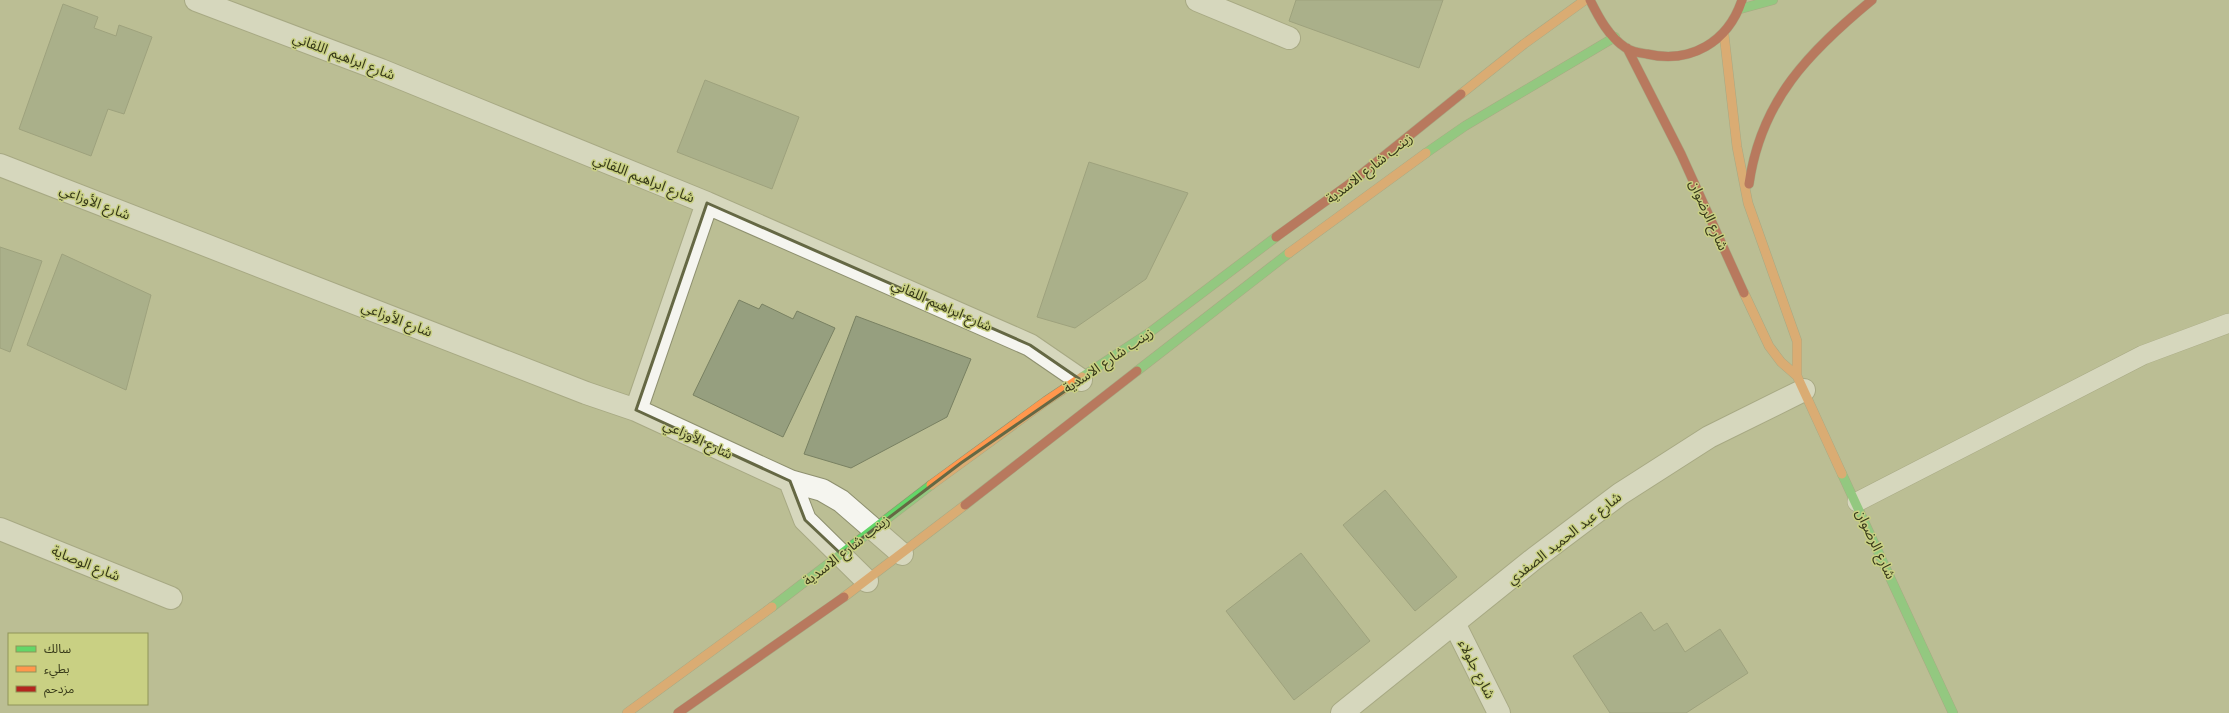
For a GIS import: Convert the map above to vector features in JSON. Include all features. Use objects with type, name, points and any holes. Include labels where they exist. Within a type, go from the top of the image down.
[{"type":"street","name":"شارع ابراهيم اللقاني","points":[[196,0],[381,70],[707,203],[1030,345],[1081,380]]},
{"type":"street","points":[[1197,0],[1289,38]]},
{"type":"street","name":"زينب شارع الاسدية","points":[[627,713],[1046,401],[1081,380],[1149,332],[1348,185],[1518,48],[1584,0]]},
{"type":"street","points":[[1590,0],[1602,27],[1627,48],[1652,57],[1678,57],[1703,49],[1724,34],[1741,5],[1773,0]]},
{"type":"street","points":[[1748,203],[1750,176],[1758,140],[1786,89],[1818,46],[1872,0]]},
{"type":"street","name":"شارع الرضوان","points":[[1724,34],[1737,147],[1748,203],[1797,341],[1800,383]]},
{"type":"street","name":"زينب شارع الاسدية","points":[[678,713],[867,581],[1266,270],[1398,173],[1465,126],[1615,37]]},
{"type":"street","name":"شارع الرضوان","points":[[1627,48],[1656,103],[1710,215],[1770,350],[1782,365],[1800,383],[1857,502],[1953,713]]},
{"type":"street","name":"شارع الأوزاعي","points":[[0,165],[579,390],[636,410],[790,481],[822,490],[841,501],[902,554]]},
{"type":"street","points":[[636,410],[707,203]]},
{"type":"street","name":"شارع عبد الحميد الصفدي","points":[[1342,713],[1455,625],[1535,558],[1620,494],[1709,437],[1800,383]]},
{"type":"street","points":[[790,481],[805,520],[867,581]]},
{"type":"street","name":"شارع الوصاية","points":[[0,529],[172,598]]},
{"type":"street","name":"شارع جلولاء","points":[[1455,625],[1499,713]]},
{"type":"lane","points":[[1857,502],[2143,355],[2229,323]]},
{"type":"highlighted area","points":[[707,203],[1030,345],[1081,380],[961,463],[841,554],[805,520],[790,481],[636,410]]},
{"type":"building","points":[[1296,0],[1443,0],[1419,68],[1289,21]]},
{"type":"building","points":[[63,4],[98,17],[94,28],[116,36],[119,25],[152,37],[124,114],[108,109],[91,156],[19,129]]},
{"type":"building","points":[[705,80],[799,117],[772,189],[677,152]]},
{"type":"building","points":[[1089,162],[1188,193],[1146,279],[1075,328],[1037,317]]},
{"type":"building","points":[[0,247],[42,261],[10,352],[0,348]]},
{"type":"building","points":[[62,254],[151,295],[126,390],[27,345]]},
{"type":"building","points":[[739,300],[759,309],[762,304],[793,319],[797,311],[835,328],[783,437],[693,395]]},
{"type":"building","points":[[856,316],[971,359],[947,417],[851,468],[804,454]]},
{"type":"building","points":[[1385,490],[1457,577],[1415,611],[1343,525]]},
{"type":"building","points":[[1301,553],[1370,641],[1294,700],[1226,611]]},
{"type":"building","points":[[1641,612],[1654,631],[1667,623],[1685,652],[1720,629],[1748,673],[1686,713],[1610,713],[1573,656]]},
{"type":"traffic: fast","points":[[1740,9],[1773,0]]},
{"type":"traffic: fast","points":[[1426,153],[1465,126],[1615,37]]},
{"type":"traffic: fast","points":[[1082,377],[1149,333],[1276,237]]},
{"type":"traffic: fast","points":[[1137,371],[1289,253]]},
{"type":"traffic: fast","points":[[1842,474],[1953,713]]},
{"type":"traffic: fast","points":[[772,607],[931,485]]},
{"type":"traffic: slow","points":[[1461,94],[1524,44],[1585,0]]},
{"type":"traffic: slow","points":[[1724,34],[1737,147],[1748,203],[1797,341],[1797,376]]},
{"type":"traffic: slow","points":[[1289,253],[1426,153]]},
{"type":"traffic: slow","points":[[1744,293],[1769,346],[1781,362],[1797,376],[1842,474]]},
{"type":"traffic: slow","points":[[931,485],[1046,401],[1082,377]]},
{"type":"traffic: slow","points":[[844,597],[965,505]]},
{"type":"traffic: slow","points":[[627,713],[772,607]]},
{"type":"traffic: jam","points":[[1590,0],[1605,27],[1620,44],[1633,51],[1663,56],[1678,56],[1693,52],[1706,46],[1727,28],[1736,15],[1742,0]]},
{"type":"traffic: jam","points":[[1749,184],[1755,154],[1764,127],[1791,80],[1828,39],[1872,0]]},
{"type":"traffic: jam","points":[[1627,48],[1681,154],[1744,293]]},
{"type":"traffic: jam","points":[[1276,237],[1348,185],[1461,94]]},
{"type":"traffic: jam","points":[[965,505],[1137,371]]},
{"type":"traffic: jam","points":[[678,713],[844,597]]}]
